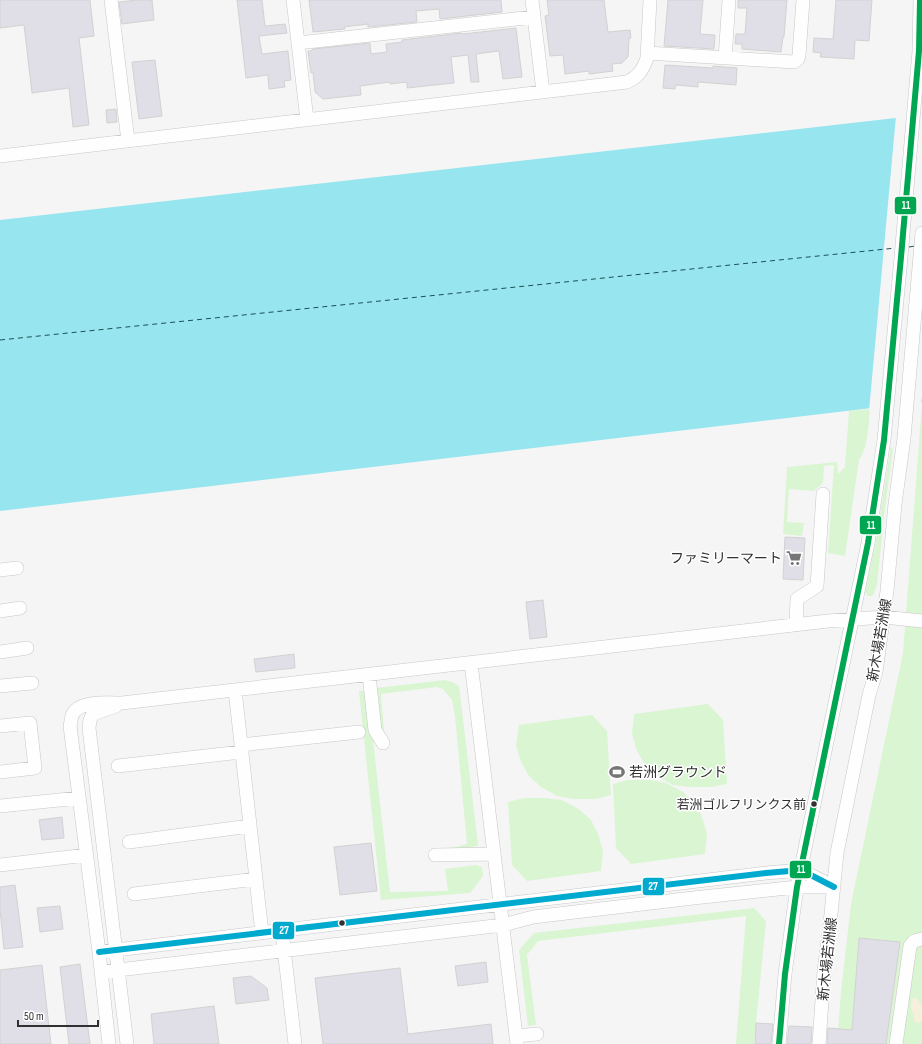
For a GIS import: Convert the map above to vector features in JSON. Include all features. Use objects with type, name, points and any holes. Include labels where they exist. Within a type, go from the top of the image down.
[{"type":"street","points":[[110,0],[128,141]]},
{"type":"street","points":[[293,0],[307,120]]},
{"type":"street","points":[[532,0],[543,92]]},
{"type":"street","points":[[0,156],[627,82],[641,72],[645,64],[650,0]]},
{"type":"street","points":[[725,58],[729,0]]},
{"type":"street","points":[[647,53],[794,62],[798,59],[799,55],[803,0]]},
{"type":"street","name":"新木場若洲線","points":[[779,1044],[785,974],[797,888],[868,543],[884,440],[919,51],[920,0]]},
{"type":"street","points":[[298,43],[534,17]]},
{"type":"street","name":"新木場若洲線","points":[[819,1044],[824,971],[837,853],[869,695],[876,672],[888,591],[895,504],[904,438],[922,233]]},
{"type":"street","points":[[796,625],[797,599],[817,586],[823,494]]},
{"type":"street","points":[[0,570],[18,568]]},
{"type":"street","points":[[0,611],[20,608]]},
{"type":"street","points":[[127,1044],[89,728],[90,720],[93,714],[122,704],[796,625],[884,617],[922,621]]},
{"type":"street","points":[[0,652],[27,648]]},
{"type":"street","points":[[471,663],[517,1040],[537,1034]]},
{"type":"street","points":[[370,675],[375,730],[383,743]]},
{"type":"street","points":[[0,686],[32,682]]},
{"type":"street","points":[[235,690],[262,933]]},
{"type":"street","points":[[109,1044],[99,952],[70,726],[72,715],[78,708],[89,704],[104,702],[122,704]]},
{"type":"street","points":[[0,726],[30,723],[35,768],[0,772]]},
{"type":"street","points":[[118,766],[360,732]]},
{"type":"street","points":[[0,806],[79,798]]},
{"type":"street","points":[[129,842],[250,826]]},
{"type":"street","points":[[435,855],[494,854]]},
{"type":"street","points":[[0,865],[87,855]]},
{"type":"street","points":[[99,952],[766,873],[801,870],[834,887]]},
{"type":"street","points":[[134,894],[256,879]]},
{"type":"street","points":[[101,972],[503,925],[533,917],[742,893],[797,888],[834,887]]},
{"type":"street","points":[[282,931],[295,1044]]},
{"type":"street","points":[[896,1044],[910,946],[914,941],[922,939]]},
{"type":"green space","points":[[922,404],[922,1044],[837,1044],[851,904],[903,653]]},
{"type":"green space","points":[[870,409],[865,448],[859,460],[845,556],[828,553],[834,465],[824,466],[823,483],[814,491],[789,489],[787,522],[804,523],[802,536],[783,534],[787,467],[837,462],[838,474],[845,467],[849,411]]},
{"type":"green space","points":[[891,446],[893,450],[877,584],[872,596],[868,596],[865,592],[875,546]]},
{"type":"green space","points":[[445,680],[459,686],[478,844],[477,846],[469,848],[451,848],[467,844],[455,716],[452,700],[443,689],[437,687],[381,694],[384,730],[381,730],[376,688]]},
{"type":"green space","points":[[359,691],[366,691],[372,731],[390,892],[448,891],[445,869],[476,865],[482,867],[483,876],[470,893],[381,900]]},
{"type":"green space","points":[[708,704],[723,720],[727,784],[711,787],[673,785],[657,776],[645,765],[637,751],[632,734],[634,714]]},
{"type":"green space","points":[[592,715],[607,731],[611,795],[596,799],[574,799],[557,796],[541,787],[529,776],[521,762],[516,745],[519,725]]},
{"type":"green space","points":[[628,780],[650,780],[666,783],[683,792],[695,803],[702,817],[707,834],[705,854],[631,864],[616,848],[613,784]]},
{"type":"green space","points":[[524,798],[562,800],[579,809],[591,820],[598,834],[603,851],[601,871],[527,881],[512,865],[508,802]]},
{"type":"green space","points":[[754,908],[766,921],[754,1044],[736,1044],[746,916],[538,941],[527,955],[536,1025],[528,1026],[519,950],[534,933]]},
{"type":"sand","points":[[913,998],[916,998],[922,1005],[922,1022],[918,1023],[914,1021],[911,1007]]},
{"type":"water","points":[[922,115],[922,402],[0,511],[0,220]]},
{"type":"pier","points":[[922,113],[921,404],[869,411],[896,116]]},
{"type":"building","points":[[0,0],[90,0],[94,36],[79,38],[89,125],[73,127],[69,88],[32,93],[24,25],[0,28]]},
{"type":"building","points":[[152,0],[154,20],[122,24],[119,2]]},
{"type":"building","points":[[237,0],[262,0],[265,26],[285,24],[287,33],[259,36],[262,54],[288,51],[291,80],[284,81],[285,87],[269,89],[268,75],[246,78]]},
{"type":"building","points":[[309,0],[501,0],[502,12],[440,19],[439,9],[416,11],[417,22],[368,27],[368,24],[344,27],[345,29],[313,32]]},
{"type":"building","points":[[547,0],[604,0],[608,32],[630,30],[631,38],[629,38],[628,57],[622,63],[612,64],[613,71],[589,74],[589,71],[565,74],[563,55],[550,56],[545,16],[549,15]]},
{"type":"building","points":[[668,0],[703,0],[700,34],[715,35],[714,49],[664,46]]},
{"type":"building","points":[[738,0],[787,0],[784,37],[781,52],[742,49],[742,44],[735,44],[736,34],[745,34],[747,8],[738,8]]},
{"type":"building","points":[[836,0],[872,0],[869,41],[855,40],[854,59],[820,57],[821,53],[813,52],[814,38],[833,39]]},
{"type":"building","points":[[516,28],[522,77],[503,79],[499,51],[476,54],[479,82],[471,82],[468,55],[451,57],[454,83],[407,88],[407,82],[390,84],[390,82],[360,86],[361,95],[323,99],[315,92],[313,72],[311,73],[308,51],[313,49],[370,43],[371,54],[387,52],[386,44],[402,42],[402,40]]},
{"type":"building","points":[[155,60],[162,116],[139,119],[132,62]]},
{"type":"building","points":[[665,65],[737,68],[736,85],[698,82],[698,87],[676,85],[675,89],[663,88]]},
{"type":"building","points":[[116,109],[117,122],[107,123],[106,110]]},
{"type":"building","name":"ファミリーマート","points":[[785,537],[805,538],[803,580],[783,579]]},
{"type":"building","points":[[543,600],[547,637],[530,639],[526,602]]},
{"type":"building","points":[[294,654],[295,668],[256,672],[254,659]]},
{"type":"building","points":[[62,817],[64,838],[42,840],[39,820]]},
{"type":"building","points":[[371,843],[377,891],[340,895],[334,847]]},
{"type":"building","points":[[15,885],[23,947],[4,949],[0,910],[0,887]]},
{"type":"building","points":[[60,906],[63,929],[40,932],[37,908]]},
{"type":"building","points":[[859,938],[900,942],[886,1044],[827,1044],[828,1028],[852,1030]]},
{"type":"building","points":[[486,962],[488,982],[458,986],[455,966]]},
{"type":"building","points":[[80,964],[90,1044],[69,1044],[60,967]]},
{"type":"building","points":[[42,965],[51,1044],[0,1044],[0,970]]},
{"type":"building","points":[[400,968],[408,1034],[491,1024],[493,1044],[323,1044],[315,978]]},
{"type":"building","points":[[251,976],[267,988],[269,1000],[236,1004],[233,978]]},
{"type":"building","points":[[214,1006],[219,1044],[154,1044],[151,1014]]},
{"type":"building","points":[[756,1023],[773,1024],[771,1044],[755,1044]]},
{"type":"building","points":[[789,1026],[812,1027],[811,1044],[787,1044]]},
{"type":"ferry route","points":[[909,247],[915,246]]},
{"type":"ferry route","points":[[0,340],[896,248]]},
{"type":"transit line","name":"11","points":[[779,1044],[785,974],[797,887],[868,543],[884,440],[919,51],[920,0]]},
{"type":"transit line","name":"27","points":[[99,952],[766,873],[801,870],[834,887]]},
{"type":"place","name":"ファミリーマート","points":[[794,558]]},
{"type":"place","name":"若洲グラウンド","points":[[617,772]]},
{"type":"place","name":"若洲ゴルフリンクス前","points":[[814,804]]}]
